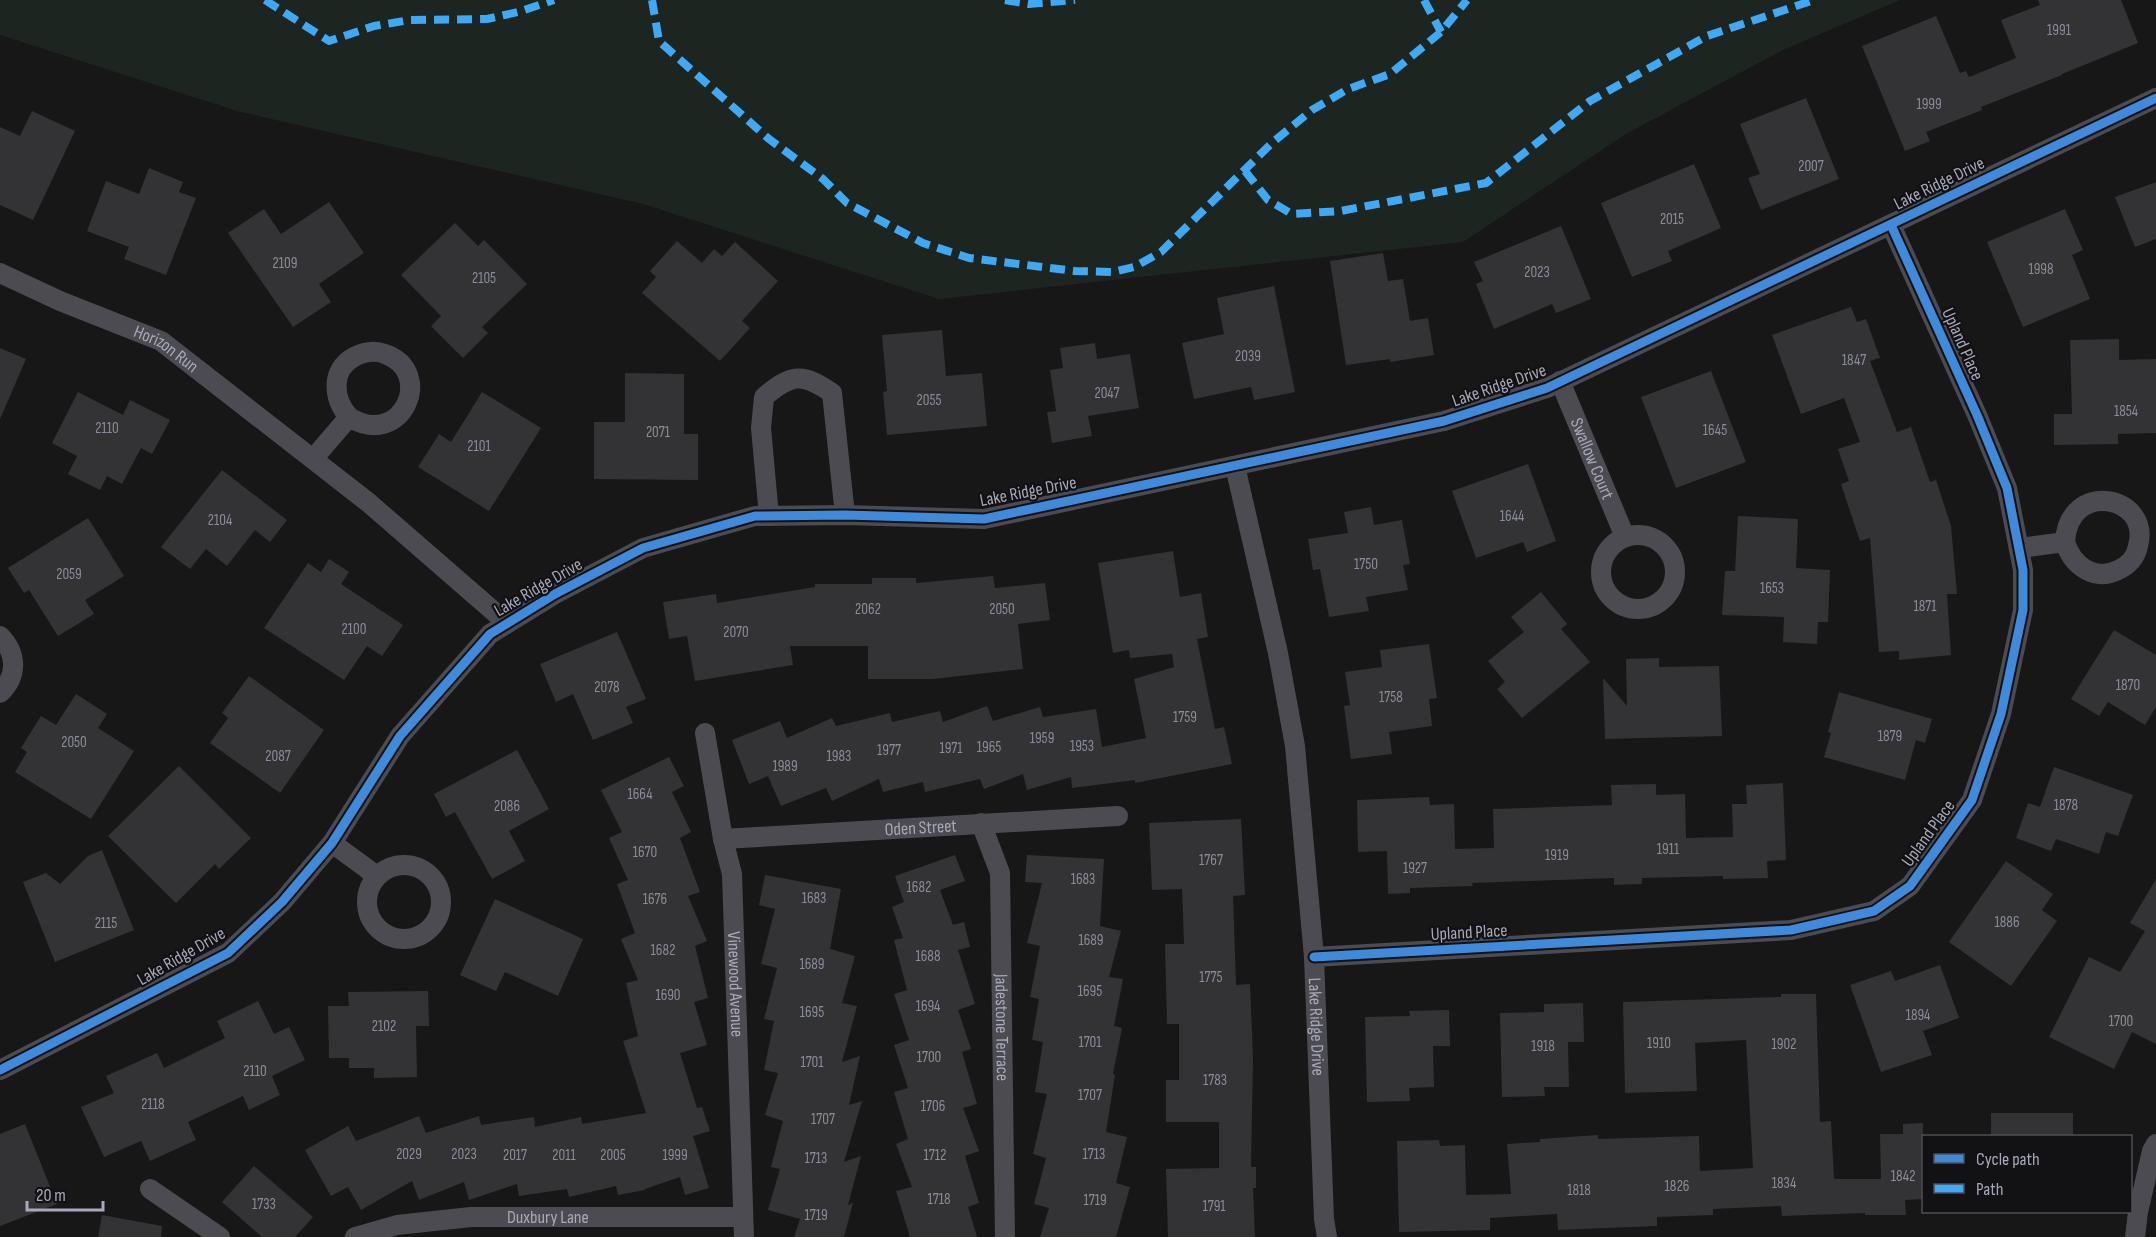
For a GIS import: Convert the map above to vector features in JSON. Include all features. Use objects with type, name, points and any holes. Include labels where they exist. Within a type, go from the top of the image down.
[{"type":"street","name":"Lake Ridge Drive","points":[[0,1070],[228,953],[282,902],[332,843],[400,736],[490,634],[555,594],[643,548],[755,516],[845,515],[984,519],[1444,421],[1547,388],[2156,98]]},
{"type":"street","name":"Upland Place","points":[[1314,957],[1791,930],[1874,911],[1910,886],[1972,800],[2001,714],[2023,610],[2023,570],[2007,488],[1977,415],[1891,225]]},
{"type":"street","name":"Horizon Run","points":[[0,273],[60,301],[161,341],[369,503],[507,623]]},
{"type":"street","points":[[769,516],[761,428],[764,397],[778,385],[797,378],[813,380],[832,393],[845,515]]},
{"type":"street","name":"Swallow Court","points":[[1560,381],[1625,537]]},
{"type":"street","points":[[313,459],[349,417]]},
{"type":"street","name":"Lake Ridge Drive","points":[[1235,466],[1278,653],[1295,746],[1314,957],[1324,1219],[1327,1237]]},
{"type":"street","points":[[2020,548],[2066,542]]},
{"type":"street","points":[[0,636],[10,650],[13,670],[10,682],[0,693]]},
{"type":"street","name":"Vinewood Avenue","points":[[705,734],[723,839],[732,874],[744,1237]]},
{"type":"street","name":"Oden Street","points":[[723,839],[1118,816]]},
{"type":"street","name":"Jadestone Terrace","points":[[981,824],[1000,873],[1005,1237]]},
{"type":"street","points":[[332,843],[377,876]]},
{"type":"street","points":[[2135,1237],[2138,1212],[2152,1151],[2156,1144]]},
{"type":"street","points":[[150,1189],[220,1237]]},
{"type":"street","name":"Duxbury Lane","points":[[355,1237],[397,1225],[471,1217],[743,1217]]},
{"type":"shaded area","points":[[0,0],[1900,0],[1783,50],[1626,134],[1463,242],[939,299],[643,204],[237,111],[0,35]]},
{"type":"building","points":[[2038,0],[2121,0],[2138,43],[1926,132],[1930,141],[1905,151],[1862,46],[1936,16],[1960,73],[1966,71],[1969,77],[2016,58],[2001,20],[2040,5]]},
{"type":"building","points":[[1806,98],[1839,179],[1761,210],[1748,178],[1760,174],[1740,124]]},
{"type":"building","points":[[32,111],[75,131],[33,220],[0,205],[0,127],[20,136]]},
{"type":"building","points":[[1694,164],[1721,228],[1668,251],[1672,261],[1632,277],[1601,203]]},
{"type":"building","points":[[149,168],[183,182],[179,192],[196,198],[166,275],[124,259],[129,247],[87,231],[106,181],[139,194]]},
{"type":"building","points":[[2156,182],[2156,239],[2135,247],[2115,197]]},
{"type":"building","points":[[329,202],[364,253],[319,284],[331,302],[293,327],[228,233],[264,209],[281,234]]},
{"type":"building","points":[[2065,209],[2083,250],[2072,255],[2090,299],[2023,327],[1987,242]]},
{"type":"building","points":[[455,223],[478,246],[484,240],[527,284],[482,327],[488,333],[463,358],[431,326],[441,316],[401,275]]},
{"type":"building","points":[[1561,226],[1591,299],[1556,313],[1552,304],[1494,329],[1476,284],[1483,281],[1474,262]]},
{"type":"building","points":[[677,241],[702,263],[714,249],[722,256],[735,242],[778,281],[742,321],[750,328],[720,361],[642,293],[656,277],[650,271]]},
{"type":"building","points":[[1383,253],[1388,281],[1403,279],[1410,321],[1428,318],[1434,355],[1390,362],[1390,359],[1346,365],[1330,261]]},
{"type":"building","points":[[1274,286],[1295,392],[1254,400],[1251,387],[1194,399],[1182,343],[1224,334],[1217,298]]},
{"type":"building","points":[[1851,307],[1857,322],[1866,319],[1880,358],[1870,361],[1897,432],[1911,427],[1930,482],[1936,480],[1951,526],[1957,594],[1947,594],[1951,655],[1899,660],[1899,651],[1879,652],[1870,538],[1860,541],[1841,484],[1849,481],[1838,449],[1860,442],[1844,398],[1801,414],[1772,335]]},
{"type":"building","points":[[942,330],[946,376],[982,373],[987,426],[887,435],[883,392],[887,391],[882,335]]},
{"type":"building","points":[[2119,339],[2119,360],[2156,359],[2156,433],[2118,434],[2118,444],[2054,445],[2054,414],[2072,414],[2070,340]]},
{"type":"building","points":[[1095,343],[1097,359],[1130,354],[1139,408],[1088,416],[1092,436],[1052,443],[1047,412],[1056,411],[1050,370],[1063,368],[1060,348]]},
{"type":"building","points":[[0,348],[26,359],[0,419]]},
{"type":"building","points":[[1711,371],[1746,462],[1676,488],[1641,397]]},
{"type":"building","points":[[625,373],[684,374],[684,434],[698,434],[698,480],[594,479],[594,422],[625,422]]},
{"type":"building","points":[[78,392],[123,415],[130,400],[170,420],[152,454],[141,448],[122,484],[107,476],[100,490],[68,474],[77,456],[52,443]]},
{"type":"building","points":[[482,392],[541,428],[489,511],[418,467],[439,434],[451,442]]},
{"type":"building","points":[[1528,464],[1556,541],[1527,552],[1523,542],[1476,558],[1452,491]]},
{"type":"building","points":[[222,470],[287,520],[270,542],[255,530],[227,566],[206,549],[190,569],[161,547]]},
{"type":"building","points":[[1371,507],[1374,525],[1402,520],[1410,564],[1403,565],[1408,590],[1366,597],[1369,611],[1329,617],[1320,569],[1313,570],[1308,539],[1348,533],[1344,512]]},
{"type":"building","points":[[1738,516],[1798,519],[1796,568],[1830,570],[1828,622],[1818,622],[1817,644],[1783,642],[1784,617],[1722,615],[1725,571],[1735,571]]},
{"type":"building","points":[[88,518],[124,576],[85,600],[94,614],[58,636],[29,590],[24,593],[8,568]]},
{"type":"building","points":[[1173,551],[1180,597],[1201,593],[1208,637],[1197,639],[1215,729],[1224,727],[1232,764],[1135,783],[1135,780],[1072,788],[1071,777],[1027,790],[1023,774],[984,789],[980,779],[925,792],[923,782],[883,792],[879,779],[832,801],[826,788],[781,806],[768,776],[749,784],[732,740],[780,721],[787,738],[832,718],[836,726],[890,713],[892,722],[940,711],[943,722],[987,706],[993,721],[1040,707],[1043,717],[1096,709],[1102,747],[1146,738],[1134,679],[1174,667],[1172,654],[1130,658],[1129,650],[1113,653],[1098,563]]},
{"type":"building","points":[[329,559],[349,572],[341,584],[403,625],[382,656],[367,646],[344,680],[264,628],[308,563],[321,572]]},
{"type":"building","points":[[993,576],[995,588],[1045,583],[1050,620],[1018,624],[1023,669],[933,679],[868,679],[868,646],[790,646],[793,665],[695,681],[687,636],[669,639],[663,602],[716,594],[717,603],[815,587],[815,584],[872,584],[872,578],[916,578],[916,583]]},
{"type":"building","points":[[1541,592],[1567,624],[1561,629],[1590,662],[1522,718],[1497,689],[1505,682],[1488,661],[1524,632],[1511,617]]},
{"type":"building","points":[[2114,630],[2156,655],[2156,707],[2145,725],[2108,702],[2099,716],[2071,699]]},
{"type":"building","points":[[617,632],[646,699],[626,707],[633,723],[593,740],[573,694],[556,702],[540,664]]},
{"type":"building","points":[[1429,644],[1437,698],[1429,699],[1432,726],[1389,732],[1392,754],[1351,759],[1344,706],[1350,705],[1345,672],[1382,667],[1380,650]]},
{"type":"building","points":[[1659,658],[1659,667],[1719,666],[1722,736],[1605,739],[1603,678],[1627,706],[1626,659]]},
{"type":"building","points":[[249,676],[324,730],[280,793],[210,743],[228,718],[222,713]]},
{"type":"building","points":[[1839,692],[1932,719],[1925,743],[1916,740],[1905,780],[1824,757]]},
{"type":"building","points":[[76,694],[107,714],[98,728],[134,751],[91,819],[15,772],[27,752],[21,748],[41,716],[56,725]]},
{"type":"building","points":[[517,750],[549,809],[509,831],[525,861],[492,879],[455,812],[446,817],[434,794]]},
{"type":"building","points":[[669,757],[684,786],[672,792],[691,832],[680,838],[700,892],[688,896],[707,941],[695,946],[708,998],[694,1002],[707,1045],[680,1053],[697,1108],[702,1107],[710,1131],[693,1136],[709,1188],[685,1195],[680,1177],[645,1190],[618,1195],[616,1186],[569,1197],[567,1189],[519,1196],[517,1184],[469,1200],[464,1182],[419,1200],[412,1181],[361,1210],[348,1187],[331,1196],[305,1150],[348,1126],[356,1141],[419,1116],[426,1133],[479,1116],[481,1125],[534,1117],[535,1127],[581,1117],[582,1124],[646,1113],[623,1041],[638,1036],[626,983],[638,980],[621,939],[635,933],[617,884],[628,880],[609,838],[622,832],[601,790]]},
{"type":"building","points":[[179,766],[251,838],[219,869],[215,864],[176,903],[108,836]]},
{"type":"building","points":[[2054,767],[2133,795],[2118,836],[2106,832],[2099,854],[2056,839],[2051,851],[2016,838],[2028,803],[2040,807]]},
{"type":"building","points":[[1783,783],[1786,860],[1767,861],[1768,878],[1723,879],[1723,876],[1642,878],[1642,884],[1614,885],[1614,878],[1472,883],[1473,886],[1410,888],[1410,893],[1388,894],[1387,851],[1358,852],[1357,800],[1429,797],[1430,805],[1454,804],[1455,849],[1494,848],[1493,809],[1612,805],[1611,785],[1656,784],[1656,795],[1685,794],[1686,838],[1733,837],[1732,804],[1747,804],[1746,785]]},
{"type":"building","points":[[1241,819],[1245,895],[1233,896],[1236,985],[1250,984],[1253,1058],[1251,1167],[1256,1167],[1256,1188],[1253,1188],[1255,1237],[1168,1237],[1166,1169],[1219,1168],[1219,1122],[1166,1122],[1166,1080],[1179,1080],[1179,1024],[1167,1024],[1165,944],[1184,944],[1182,889],[1152,890],[1149,823]]},
{"type":"building","points":[[102,850],[134,930],[55,962],[23,882],[46,873],[60,884],[88,856]]},
{"type":"building","points":[[955,855],[965,881],[940,890],[953,925],[964,922],[970,947],[958,950],[975,1004],[958,1010],[971,1049],[962,1052],[977,1104],[963,1108],[979,1151],[965,1156],[979,1203],[968,1207],[977,1237],[910,1237],[896,1191],[912,1187],[896,1144],[908,1139],[894,1092],[908,1088],[894,1045],[909,1040],[894,994],[907,990],[894,940],[903,938],[892,907],[904,902],[895,876]]},
{"type":"building","points":[[1027,855],[1104,859],[1100,926],[1121,931],[1109,977],[1123,979],[1114,1026],[1122,1028],[1113,1074],[1115,1075],[1106,1132],[1127,1137],[1116,1183],[1130,1187],[1116,1237],[1040,1237],[1049,1208],[1034,1204],[1046,1158],[1033,1154],[1047,1094],[1035,1092],[1043,1042],[1032,1040],[1039,999],[1030,997],[1040,946],[1027,943],[1042,883],[1025,882]]},
{"type":"building","points":[[2006,861],[2053,894],[2042,910],[2057,921],[2011,986],[1949,942]]},
{"type":"building","points":[[765,875],[841,889],[830,949],[855,956],[842,1003],[857,1006],[842,1062],[860,1056],[849,1105],[862,1101],[844,1162],[861,1156],[848,1205],[853,1203],[844,1237],[794,1237],[800,1219],[768,1210],[780,1169],[771,1167],[783,1121],[765,1115],[778,1073],[764,1070],[774,1021],[764,1019],[777,968],[761,964],[775,909],[759,905]]},
{"type":"building","points":[[2156,879],[2156,1044],[2132,1032],[2114,1069],[2049,1037],[2089,957],[2120,972],[2145,931],[2130,923]]},
{"type":"building","points":[[495,899],[583,939],[558,996],[505,972],[496,991],[460,975]]},
{"type":"building","points":[[1940,965],[1959,1018],[1923,1031],[1932,1055],[1881,1072],[1850,985],[1891,971],[1895,981]]},
{"type":"building","points":[[428,991],[429,1026],[416,1026],[417,1077],[374,1078],[374,1068],[349,1068],[349,1058],[329,1058],[328,1006],[349,1006],[348,992]]},
{"type":"building","points":[[1781,994],[1816,994],[1820,1122],[1831,1121],[1834,1179],[1881,1179],[1880,1134],[1903,1134],[1903,1124],[1923,1123],[1922,1199],[1905,1200],[1906,1215],[1865,1215],[1865,1213],[1782,1216],[1781,1206],[1713,1209],[1713,1215],[1657,1217],[1657,1226],[1558,1230],[1557,1214],[1490,1218],[1490,1230],[1399,1232],[1397,1141],[1439,1140],[1440,1146],[1465,1145],[1466,1195],[1511,1194],[1507,1144],[1540,1142],[1540,1139],[1598,1135],[1598,1139],[1699,1136],[1700,1171],[1753,1168],[1746,1040],[1695,1043],[1697,1091],[1625,1093],[1623,1002],[1781,997]]},
{"type":"building","points":[[258,1001],[274,1034],[289,1027],[305,1060],[272,1076],[280,1095],[249,1110],[243,1096],[188,1122],[196,1140],[150,1161],[141,1141],[104,1157],[81,1107],[114,1093],[106,1076],[157,1053],[164,1068],[225,1038],[217,1021]]},
{"type":"building","points":[[1583,1003],[1584,1042],[1568,1042],[1569,1087],[1544,1087],[1545,1096],[1502,1097],[1500,1013],[1544,1012],[1544,1004]]},
{"type":"building","points":[[1449,1010],[1450,1046],[1433,1046],[1434,1087],[1409,1088],[1410,1101],[1367,1102],[1365,1017],[1410,1016],[1409,1011]]},
{"type":"building","points":[[1991,1113],[2073,1113],[2073,1135],[1991,1135]]},
{"type":"building","points":[[25,1124],[57,1204],[0,1226],[0,1134]]},
{"type":"building","points":[[254,1166],[313,1217],[295,1237],[262,1237],[222,1202]]},
{"type":"building","points":[[102,1215],[162,1226],[161,1237],[98,1237]]},
{"type":"marked path","points":[[265,0],[329,41],[374,26],[410,20],[487,19],[554,0]]},
{"type":"marked path","points":[[652,0],[659,41],[769,139],[823,179],[847,203],[923,243],[969,258],[1075,271],[1113,272],[1134,267],[1161,252],[1273,142],[1312,110],[1348,89],[1390,74],[1441,32],[1467,0]]},
{"type":"marked path","points":[[1005,0],[1029,4],[1075,0]]},
{"type":"marked path","points":[[1424,0],[1441,32]]},
{"type":"marked path","points":[[1245,171],[1268,200],[1292,214],[1341,211],[1486,183],[1590,101],[1707,36],[1814,0]]},
{"type":"cycle path","points":[[0,1070],[228,953],[282,902],[332,843],[400,736],[490,634],[555,594],[643,548],[755,516],[845,515],[984,519],[1444,421],[1547,388],[2156,98]]},
{"type":"cycle path","points":[[1314,957],[1791,930],[1874,911],[1910,886],[1972,800],[2001,714],[2023,610],[2023,570],[2007,488],[1977,415],[1891,225]]}]
